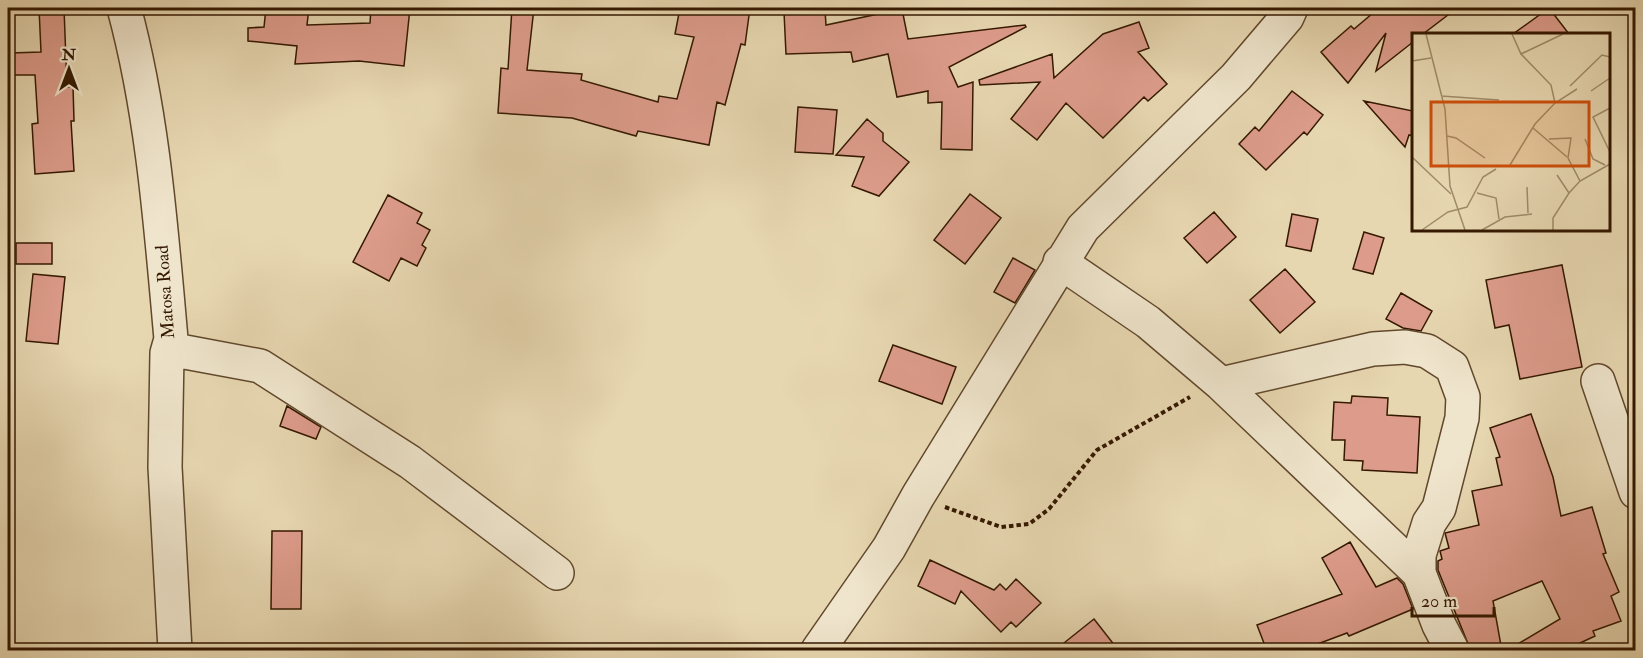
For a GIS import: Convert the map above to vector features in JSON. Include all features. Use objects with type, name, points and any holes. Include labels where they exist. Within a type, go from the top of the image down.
[{"type":"street","name":"Matosa Road","points":[[124,8],[140,67],[156,185],[171,339],[167,353],[165,467],[175,651]]},
{"type":"street","points":[[818,651],[889,548],[918,496],[1083,228],[1236,77],[1287,17],[1291,8]]},
{"type":"street","points":[[1060,262],[1149,322],[1221,384],[1419,573]]},
{"type":"street","points":[[1221,384],[1362,351],[1405,347],[1427,351],[1452,367],[1463,397],[1462,418],[1439,508],[1428,523],[1419,555],[1419,573],[1438,625],[1452,651]]},
{"type":"street","points":[[167,353],[185,352],[260,366],[410,462],[557,573]]},
{"type":"street","points":[[1598,381],[1635,492]]},
{"type":"path","points":[[918,496],[1001,527],[1029,524],[1049,508],[1096,450],[1183,400],[1221,384]]},
{"type":"building","points":[[39,8],[64,8],[67,87],[73,86],[74,121],[71,121],[74,171],[35,174],[32,124],[38,123],[35,75],[11,75],[10,53],[41,52]]},
{"type":"building","points":[[266,8],[309,8],[307,25],[370,23],[371,8],[410,8],[404,66],[359,61],[295,64],[297,46],[248,41],[248,28],[264,27]]},
{"type":"building","points":[[512,8],[534,8],[527,70],[582,74],[581,80],[658,102],[659,96],[677,99],[694,37],[675,34],[680,8],[750,8],[745,45],[741,44],[725,105],[717,102],[709,145],[638,131],[636,136],[572,118],[498,113],[501,68],[508,69]]},
{"type":"building","points":[[1379,8],[1457,8],[1424,33],[1412,33],[1412,43],[1376,71],[1386,33],[1348,83],[1321,52],[1351,26],[1354,29]]},
{"type":"building","points":[[1549,8],[1568,33],[1514,33]]},
{"type":"building","points":[[902,9],[908,39],[1025,25],[1026,27],[949,67],[958,87],[973,82],[972,150],[941,149],[942,102],[928,103],[928,91],[897,97],[888,54],[853,62],[851,52],[786,54],[784,12],[825,10],[826,25]]},
{"type":"building","points":[[1139,22],[1149,48],[1138,52],[1167,84],[1148,101],[1144,97],[1103,138],[1066,103],[1037,140],[1011,119],[1040,82],[980,85],[979,80],[1052,54],[1054,78],[1103,34]]},
{"type":"building","points":[[1292,91],[1323,115],[1307,135],[1304,132],[1266,170],[1239,144],[1255,127],[1259,131]]},
{"type":"building","points":[[1364,101],[1412,111],[1412,136],[1409,135],[1405,147]]},
{"type":"building","points":[[798,107],[837,110],[833,154],[795,152]]},
{"type":"building","points":[[867,119],[883,133],[883,141],[909,162],[879,196],[852,186],[864,157],[836,155]]},
{"type":"building","points":[[970,194],[1001,218],[965,264],[934,240]]},
{"type":"building","points":[[388,195],[422,213],[417,223],[430,230],[422,245],[426,248],[417,266],[401,258],[389,281],[353,262]]},
{"type":"building","points":[[1214,212],[1236,237],[1207,263],[1184,238]]},
{"type":"building","points":[[1292,214],[1318,219],[1311,251],[1286,246]]},
{"type":"building","points":[[1364,232],[1384,238],[1373,274],[1353,269]]},
{"type":"building","points":[[16,243],[52,243],[52,264],[16,264]]},
{"type":"building","points":[[1013,258],[1035,270],[1015,303],[994,292]]},
{"type":"building","points":[[1562,265],[1582,367],[1520,379],[1509,325],[1495,328],[1486,280]]},
{"type":"building","points":[[1285,269],[1315,302],[1280,333],[1250,300]]},
{"type":"building","points":[[33,274],[65,277],[58,344],[26,341]]},
{"type":"building","points":[[1401,293],[1432,311],[1421,331],[1403,328],[1386,319]]},
{"type":"building","points":[[893,345],[956,367],[942,404],[879,381]]},
{"type":"building","points":[[1352,396],[1388,398],[1387,415],[1420,417],[1417,473],[1362,470],[1363,461],[1344,460],[1345,440],[1332,440],[1334,402],[1351,403]]},
{"type":"building","points":[[287,406],[321,427],[316,439],[280,426]]},
{"type":"building","points":[[1531,414],[1553,477],[1561,516],[1592,507],[1606,553],[1603,554],[1619,592],[1611,596],[1621,621],[1593,631],[1595,636],[1563,651],[1506,651],[1560,619],[1542,581],[1493,601],[1502,651],[1471,651],[1438,570],[1438,561],[1442,559],[1440,551],[1449,548],[1445,533],[1479,525],[1472,491],[1502,485],[1496,458],[1500,457],[1490,428]]},
{"type":"building","points":[[272,531],[302,531],[301,609],[271,609]]},
{"type":"building","points":[[1350,542],[1376,587],[1397,578],[1403,584],[1413,609],[1349,636],[1347,633],[1299,651],[1267,651],[1257,625],[1342,594],[1322,558]]},
{"type":"building","points":[[930,560],[994,590],[1000,584],[1006,590],[1016,579],[1041,603],[1016,627],[1011,622],[1001,632],[961,591],[955,604],[918,586]]},
{"type":"building","points":[[1094,619],[1119,651],[1054,651]]}]
